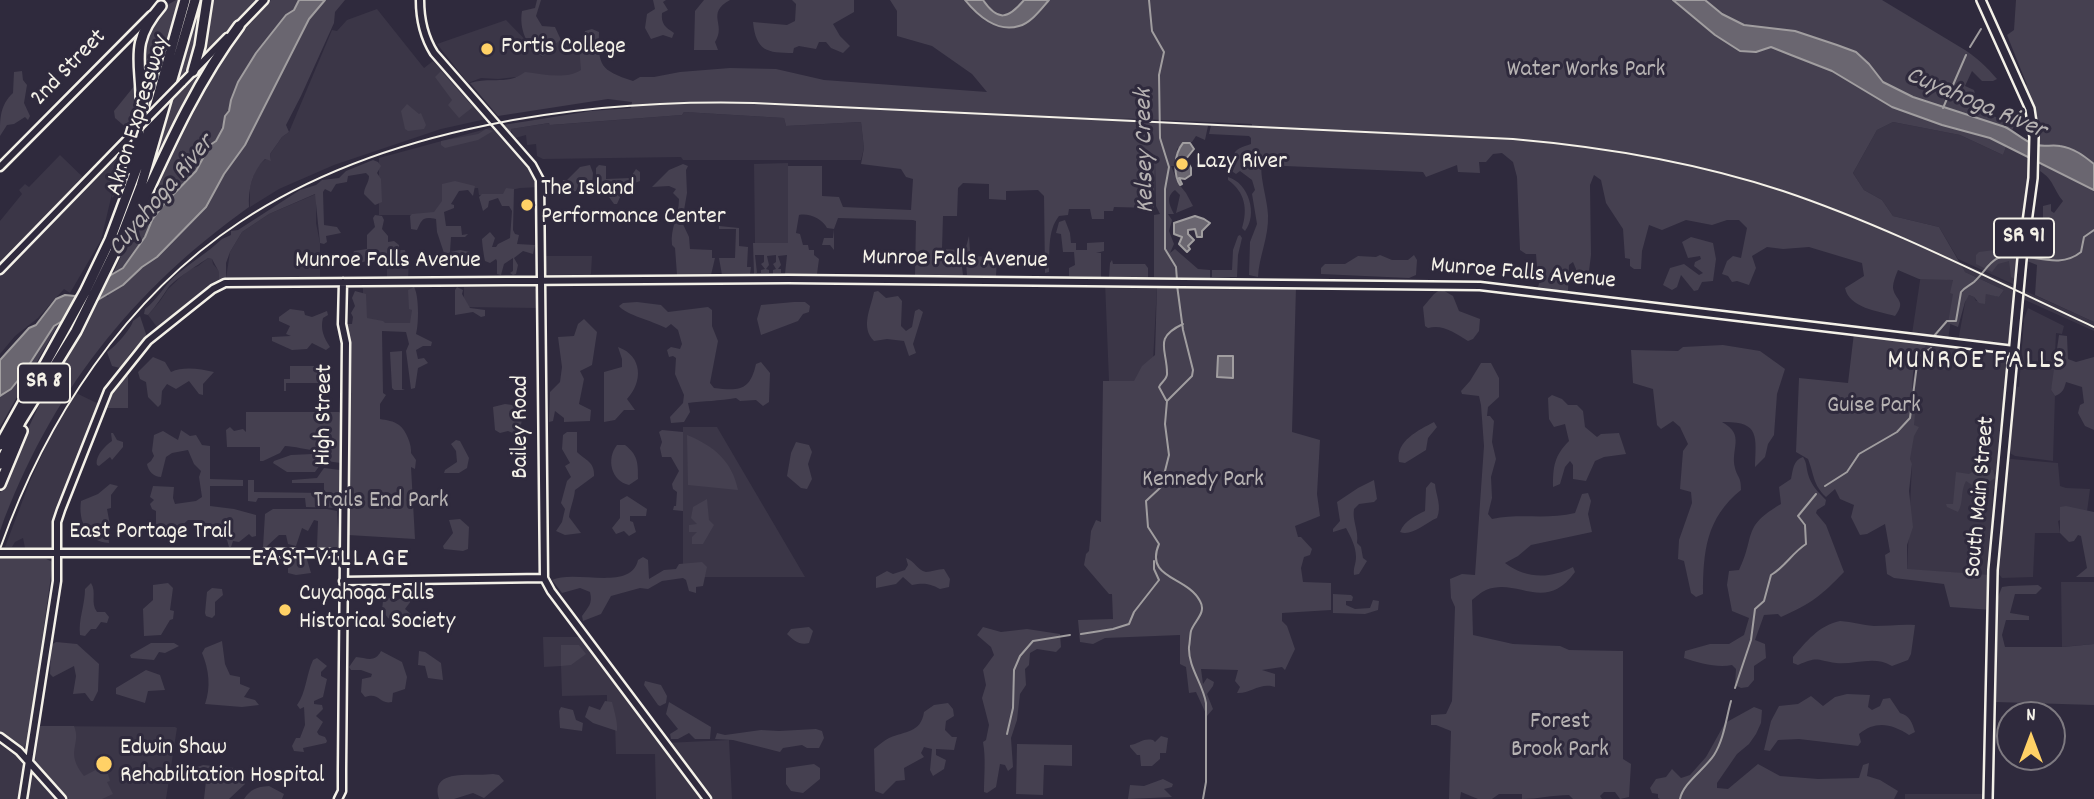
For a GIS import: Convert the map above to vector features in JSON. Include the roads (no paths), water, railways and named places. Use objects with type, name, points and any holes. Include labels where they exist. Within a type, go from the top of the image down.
[{"type":"highway","name":"Akron Expressway","points":[[0,444],[88,287],[110,240],[142,154],[185,0]]},
{"type":"highway","name":"Akron Expressway","points":[[0,464],[20,422],[103,279],[141,186],[195,0]]},
{"type":"highway","points":[[193,71],[207,0]]},
{"type":"highway","points":[[145,20],[161,3]]},
{"type":"highway","points":[[125,197],[141,117],[138,56],[140,41],[161,3]]},
{"type":"highway","points":[[103,279],[195,97],[218,55],[239,26]]},
{"type":"highway","points":[[0,484],[47,379]]},
{"type":"main road","points":[[161,3],[170,0]]},
{"type":"main road","points":[[239,26],[264,0]]},
{"type":"main road","name":"SR 91","points":[[1981,0],[2029,108],[2034,137],[2034,163],[2014,351]]},
{"type":"main road","name":"South Main Street","points":[[1988,799],[1993,570],[2014,351]]},
{"type":"street","name":"Bailey Road","points":[[420,0],[421,17],[428,42],[440,62],[531,165],[540,180],[544,578]]},
{"type":"street","name":"2nd Street","points":[[0,167],[145,20]]},
{"type":"street","points":[[0,270],[239,26]]},
{"type":"street","name":"Munroe Falls Avenue","points":[[23,799],[57,581],[58,519],[99,411],[108,391],[148,341],[222,284],[788,279],[1484,286],[2014,351]]},
{"type":"street","name":"High Street","points":[[338,799],[342,791],[346,343],[342,324],[343,282]]},
{"type":"street","name":"East Portage Trail","points":[[0,553],[344,553]]},
{"type":"street","points":[[343,581],[544,578],[707,799]]},
{"type":"street","points":[[0,737],[13,745],[62,799]]},
{"type":"waterway","name":"Kelsey Creek","points":[[1149,0],[1152,31],[1164,52],[1159,75],[1160,138],[1169,167],[1165,189],[1165,249],[1176,267],[1177,280]]},
{"type":"waterway","points":[[1970,47],[1981,29]]},
{"type":"waterway","name":"Cuyahoga River","points":[[1943,108],[1966,55]]},
{"type":"waterway","points":[[2028,257],[2069,259],[2081,252],[2084,237],[2094,230]]},
{"type":"waterway","points":[[1934,336],[1947,321],[1956,321],[1963,290],[1996,259],[2016,256]]},
{"type":"waterway","name":"Kelsey Creek","points":[[1177,285],[1183,330],[1193,370],[1192,376],[1167,401],[1165,424],[1169,455],[1161,487],[1146,501],[1148,527],[1159,544],[1157,564],[1162,571],[1194,593],[1202,605],[1201,613],[1191,631],[1189,654],[1206,703],[1206,782],[1203,799]]},
{"type":"waterway","points":[[1166,400],[1159,387],[1167,375],[1165,339],[1183,324]]},
{"type":"waterway","points":[[1825,486],[1847,472],[1859,454],[1897,432],[1910,418],[1918,357],[1931,348]]},
{"type":"waterway","points":[[1735,688],[1751,640],[1755,609],[1764,601],[1771,575],[1806,544],[1805,525],[1798,516],[1816,494]]},
{"type":"waterway","points":[[1081,634],[1129,624],[1134,612],[1159,580],[1154,561]]},
{"type":"waterway","points":[[1007,734],[1013,708],[1014,670],[1020,656],[1033,641],[1070,635]]},
{"type":"waterway","points":[[1680,799],[1685,787],[1717,749],[1731,701]]},
{"type":"railway","points":[[0,549],[40,455],[65,409],[94,366],[125,325],[160,287],[240,222],[296,189],[357,162],[421,141],[488,125],[623,106],[754,103],[1513,139],[1616,151],[1717,172],[1823,205],[1940,255],[2094,327]]},
{"type":"place","name":"Fortis College","points":[[487,49]]},
{"type":"place","name":"Lazy River","points":[[1182,164]]},
{"type":"place","name":"The Island Performance Center","points":[[527,205]]},
{"type":"place","name":"Cuyahoga Falls Historical Society","points":[[285,610]]},
{"type":"place","name":"Edwin Shaw Rehabilitation Hospital","points":[[104,764]]},
{"type":"district","name":"MUNROE FALLS","points":[[1977,363]]},
{"type":"district","name":"EAST VILLAGE","points":[[331,561]]},
{"type":"park label","name":"Water Works Park","points":[[1586,72]]},
{"type":"park label","name":"Guise Park","points":[[1874,408]]},
{"type":"park label","name":"Kennedy Park","points":[[1203,482]]},
{"type":"park label","name":"Trails End Park","points":[[381,503]]},
{"type":"park label","name":"Forest Brook Park","points":[[1560,738]]}]
